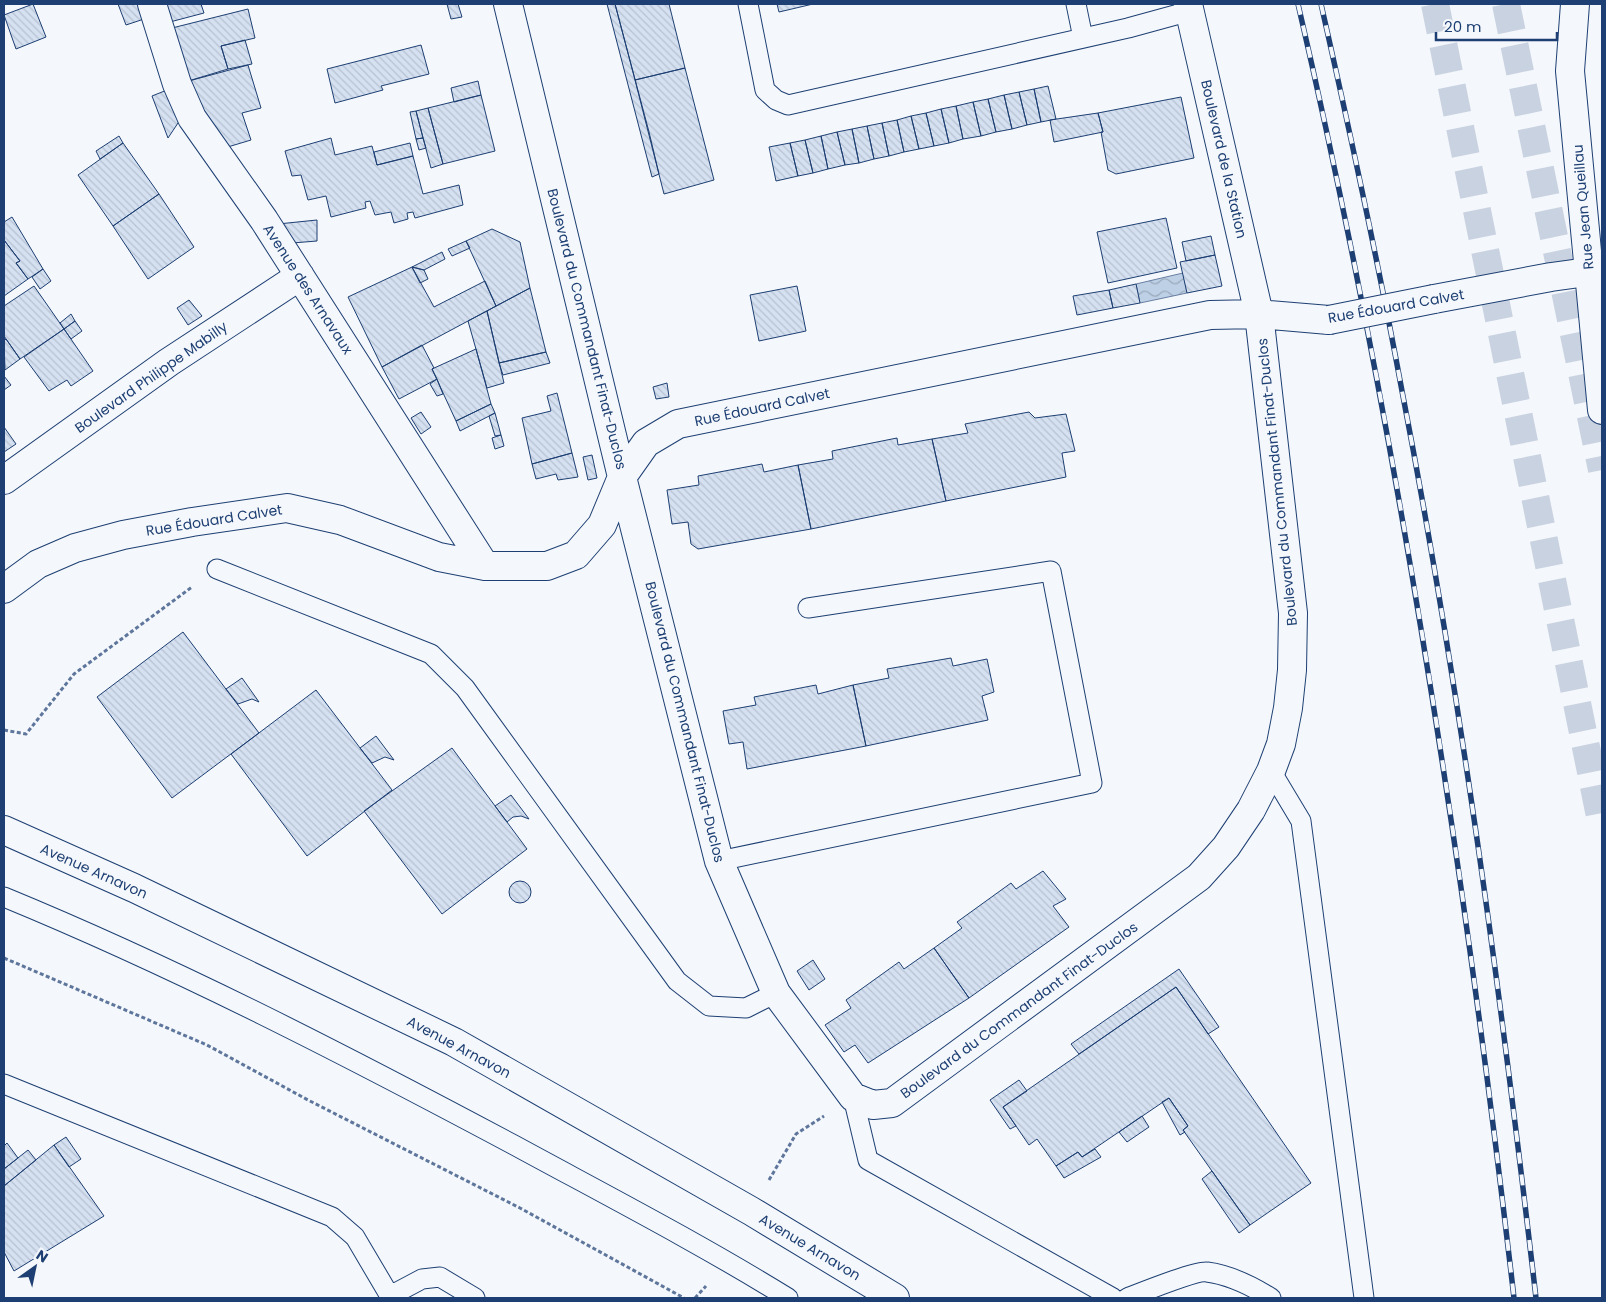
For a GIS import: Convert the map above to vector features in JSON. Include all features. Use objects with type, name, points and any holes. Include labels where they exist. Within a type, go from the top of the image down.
[{"type":"street","name":"Avenue des Arnavaux","points":[[152,4],[177,84],[192,118],[264,220],[485,566]]},
{"type":"street","name":"Boulevard du Commandant Finat-Duclos","points":[[508,4],[622,477],[719,861],[776,993],[853,1097],[873,1105],[892,1102],[1200,877],[1231,840],[1251,810],[1271,771],[1281,744],[1288,708],[1292,670],[1293,613],[1259,314]]},
{"type":"street","name":"Rue Jean Queillau","points":[[1575,4],[1570,71],[1596,271],[1602,410]]},
{"type":"street","name":"Boulevard de la Station","points":[[1189,8],[1259,314]]},
{"type":"street","name":"Rue Édouard Calvet","points":[[4,589],[38,564],[76,548],[123,535],[192,522],[287,508],[340,520],[439,557],[485,566],[547,566],[576,555],[602,525],[622,477],[646,444],[678,424],[1210,315],[1259,314],[1329,320],[1551,277],[1596,271]]},
{"type":"street","name":"Boulevard Philippe Mabilly","points":[[4,480],[169,362],[300,276]]},
{"type":"street","name":"Avenue Arnavon","points":[[4,830],[134,888],[454,1042],[751,1211],[895,1298]]},
{"type":"lane","points":[[748,4],[766,90],[776,100],[788,105],[1084,38],[1189,8]]},
{"type":"lane","points":[[1076,4],[1084,38]]},
{"type":"lane","points":[[217,569],[431,654],[465,688],[677,980],[709,1006],[746,1008],[776,993]]},
{"type":"lane","points":[[719,861],[1092,784],[1051,571],[808,608]]},
{"type":"lane","points":[[1271,771],[1301,821],[1364,1298]]},
{"type":"lane","points":[[4,897],[66,923],[288,1027],[408,1088],[711,1251],[788,1298]]},
{"type":"lane","points":[[4,1084],[332,1217],[355,1238],[391,1297],[422,1279],[440,1277],[475,1298]]},
{"type":"lane","points":[[853,1097],[868,1160],[1114,1298]]},
{"type":"lane","points":[[1127,1298],[1206,1271],[1248,1284],[1271,1298]]},
{"type":"path","points":[[4,730],[26,734],[74,674],[217,569]]},
{"type":"path","points":[[4,958],[207,1045],[316,1104],[520,1208],[684,1298]]},
{"type":"path","points":[[780,1162],[796,1134]]},
{"type":"water","points":[[1183,273],[1187,293],[1140,303],[1136,284]]},
{"type":"building","points":[[33,4],[46,37],[16,49],[4,15]]},
{"type":"building","points":[[118,4],[142,4],[147,18],[126,25]]},
{"type":"building","points":[[160,4],[201,4],[204,13],[166,23]]},
{"type":"building","points":[[447,4],[458,4],[462,17],[451,19]]},
{"type":"building","points":[[607,4],[615,4],[649,132],[659,174],[652,177]]},
{"type":"building","points":[[615,4],[669,4],[685,68],[635,80]]},
{"type":"building","points":[[777,4],[813,4],[779,12]]},
{"type":"building","points":[[248,9],[255,38],[221,46],[228,69],[185,82],[168,29]]},
{"type":"building","points":[[245,40],[252,64],[228,69],[221,46]]},
{"type":"building","points":[[421,45],[429,74],[381,86],[383,90],[335,103],[327,69]]},
{"type":"building","points":[[248,65],[261,108],[242,113],[251,140],[221,149],[185,82]]},
{"type":"building","points":[[685,68],[714,180],[664,194],[635,80]]},
{"type":"building","points":[[478,81],[481,95],[454,102],[451,88]]},
{"type":"building","points":[[1048,86],[1056,119],[1041,122],[1034,89]]},
{"type":"building","points":[[172,88],[182,117],[168,138],[152,96]]},
{"type":"building","points":[[1034,89],[1041,122],[1027,125],[1019,92]]},
{"type":"building","points":[[1019,92],[1027,125],[1012,129],[1004,95]]},
{"type":"building","points":[[481,95],[495,151],[443,164],[428,108]]},
{"type":"building","points":[[1004,95],[1012,129],[996,132],[988,99]]},
{"type":"building","points":[[1181,97],[1194,158],[1116,174],[1108,170],[1101,132],[1103,132],[1098,113]]},
{"type":"building","points":[[988,99],[996,132],[981,136],[973,102]]},
{"type":"building","points":[[973,102],[981,136],[963,139],[956,106]]},
{"type":"building","points":[[956,106],[963,139],[949,143],[941,109]]},
{"type":"building","points":[[428,108],[443,164],[431,168],[416,111]]},
{"type":"building","points":[[941,109],[949,143],[934,146],[926,113]]},
{"type":"building","points":[[416,111],[423,138],[416,139],[410,112]]},
{"type":"building","points":[[926,113],[934,146],[919,149],[911,116]]},
{"type":"building","points":[[1098,113],[1103,132],[1054,142],[1050,120]]},
{"type":"building","points":[[911,116],[919,149],[904,152],[897,120]]},
{"type":"building","points":[[897,120],[904,152],[889,156],[882,123]]},
{"type":"building","points":[[882,123],[889,156],[874,159],[867,126]]},
{"type":"building","points":[[867,126],[874,159],[859,163],[852,129]]},
{"type":"building","points":[[852,129],[859,163],[845,165],[837,132]]},
{"type":"building","points":[[837,132],[845,165],[828,169],[821,136]]},
{"type":"building","points":[[119,136],[123,143],[100,159],[96,151]]},
{"type":"building","points":[[821,136],[828,169],[813,173],[805,140]]},
{"type":"building","points":[[331,138],[335,155],[372,146],[377,165],[413,156],[423,194],[459,185],[463,205],[415,218],[413,212],[407,213],[408,219],[394,223],[391,212],[375,215],[370,201],[365,202],[366,208],[331,217],[326,196],[308,200],[301,175],[292,176],[285,151]]},
{"type":"building","points":[[423,138],[426,148],[419,150],[416,139]]},
{"type":"building","points":[[805,140],[813,173],[798,176],[790,143]]},
{"type":"building","points":[[123,143],[159,194],[113,226],[78,175]]},
{"type":"building","points":[[410,143],[413,156],[377,165],[374,152]]},
{"type":"building","points":[[790,143],[798,176],[776,181],[769,147]]},
{"type":"building","points":[[159,194],[194,247],[148,279],[113,226]]},
{"type":"building","points":[[12,217],[43,269],[28,279],[16,263],[20,261],[4,240],[4,222]]},
{"type":"building","points":[[1166,218],[1177,268],[1108,283],[1097,232]]},
{"type":"building","points":[[317,220],[317,241],[292,243],[278,224]]},
{"type":"building","points":[[492,229],[520,242],[530,288],[496,306],[466,241]]},
{"type":"building","points":[[1211,236],[1215,255],[1186,261],[1182,242]]},
{"type":"building","points":[[4,240],[20,261],[16,263],[28,279],[4,296]]},
{"type":"building","points":[[466,241],[470,248],[452,256],[448,249]]},
{"type":"building","points":[[442,252],[445,259],[424,270],[412,267]]},
{"type":"building","points":[[1215,255],[1222,286],[1187,293],[1180,262]]},
{"type":"building","points":[[412,267],[434,307],[485,281],[496,306],[382,367],[348,297]]},
{"type":"building","points":[[412,267],[424,270],[428,279],[420,283]]},
{"type":"building","points":[[43,269],[51,281],[40,289],[32,277]]},
{"type":"building","points":[[1136,284],[1140,303],[1113,308],[1109,290]]},
{"type":"building","points":[[34,286],[64,329],[20,359],[4,336],[4,306]]},
{"type":"building","points":[[797,286],[806,331],[759,341],[750,295]]},
{"type":"building","points":[[530,288],[546,352],[499,363],[487,311]]},
{"type":"building","points":[[1109,290],[1113,308],[1077,315],[1073,296]]},
{"type":"building","points":[[189,300],[202,316],[188,325],[177,308]]},
{"type":"building","points":[[487,311],[504,383],[487,388],[468,321]]},
{"type":"building","points":[[71,314],[75,321],[64,329],[60,323]]},
{"type":"building","points":[[75,321],[82,331],[71,339],[64,329]]},
{"type":"building","points":[[64,329],[93,371],[71,386],[67,380],[49,391],[24,357]]},
{"type":"building","points":[[6,339],[20,359],[5,370],[4,341]]},
{"type":"building","points":[[422,345],[434,368],[432,369],[437,379],[399,399],[382,367]]},
{"type":"building","points":[[476,349],[491,404],[456,421],[432,369]]},
{"type":"building","points":[[546,352],[550,363],[503,375],[499,363]]},
{"type":"building","points":[[4,376],[11,385],[4,390]]},
{"type":"building","points":[[437,379],[443,394],[437,396],[430,384]]},
{"type":"building","points":[[667,383],[669,397],[656,399],[653,387]]},
{"type":"building","points":[[557,393],[572,453],[532,464],[522,418],[551,411],[547,396]]},
{"type":"building","points":[[491,404],[495,413],[460,431],[456,421]]},
{"type":"building","points":[[421,412],[431,427],[421,434],[411,418]]},
{"type":"building","points":[[1029,412],[1035,418],[1066,414],[1075,451],[1062,453],[1066,477],[946,501],[932,439],[968,433],[965,424]]},
{"type":"building","points":[[495,413],[501,435],[495,436],[489,416]]},
{"type":"building","points":[[4,427],[16,444],[4,452]]},
{"type":"building","points":[[501,435],[504,446],[495,449],[492,438]]},
{"type":"building","points":[[897,438],[898,445],[932,439],[946,501],[811,529],[798,465],[833,459],[832,451]]},
{"type":"building","points":[[572,453],[578,477],[558,480],[556,474],[536,479],[532,464]]},
{"type":"building","points":[[592,455],[597,478],[588,480],[583,457]]},
{"type":"building","points":[[762,464],[764,472],[798,465],[811,529],[698,549],[691,544],[688,522],[672,524],[667,490],[699,485],[698,476]]},
{"type":"building","points":[[183,632],[259,733],[172,798],[97,697]]},
{"type":"building","points":[[951,658],[953,666],[987,659],[994,692],[982,696],[988,720],[866,746],[853,685],[889,678],[887,669]]},
{"type":"building","points":[[242,678],[259,702],[252,699],[238,704],[226,689]]},
{"type":"building","points":[[816,685],[818,694],[853,685],[866,746],[747,769],[743,742],[729,744],[723,711],[756,705],[754,697]]},
{"type":"building","points":[[316,690],[392,790],[307,856],[231,754]]},
{"type":"building","points":[[376,736],[394,760],[385,757],[372,763],[360,748]]},
{"type":"building","points":[[452,748],[527,849],[442,914],[364,811]]},
{"type":"building","points":[[511,795],[529,819],[521,816],[513,817],[507,822],[495,806]]},
{"type":"building","points":[[1043,871],[1066,899],[1053,906],[1069,927],[969,998],[934,948],[962,928],[957,922],[1011,883],[1016,889]]},
{"type":"building","points":[[520,881],[528,884],[531,892],[528,900],[520,903],[512,900],[509,892],[512,884]]},
{"type":"building","points":[[934,948],[969,998],[868,1063],[855,1045],[844,1052],[825,1025],[851,1008],[846,1000],[899,962],[904,969]]},
{"type":"building","points":[[813,960],[825,979],[809,990],[797,971]]},
{"type":"building","points":[[1179,969],[1219,1027],[1208,1034],[1176,987],[1079,1054],[1071,1044]]},
{"type":"building","points":[[1176,987],[1311,1183],[1250,1225],[1183,1130],[1188,1126],[1169,1098],[1082,1157],[1078,1152],[1056,1166],[1037,1139],[1029,1145],[1003,1107]]},
{"type":"building","points":[[1019,1080],[1027,1091],[1003,1107],[1016,1126],[1010,1129],[990,1100]]},
{"type":"building","points":[[1169,1098],[1188,1126],[1183,1130],[1185,1132],[1180,1135],[1162,1102]]},
{"type":"building","points":[[1142,1116],[1149,1127],[1127,1142],[1119,1132]]},
{"type":"building","points":[[66,1137],[81,1159],[69,1167],[54,1145]]},
{"type":"building","points":[[7,1143],[18,1158],[4,1169],[4,1146]]},
{"type":"building","points":[[54,1145],[104,1216],[14,1271],[4,1252],[4,1186]]},
{"type":"building","points":[[1095,1149],[1101,1157],[1064,1178],[1056,1166],[1078,1152],[1082,1157]]},
{"type":"building","points":[[28,1150],[36,1160],[4,1186],[4,1169]]},
{"type":"building","points":[[1212,1171],[1250,1225],[1239,1233],[1202,1179]]},
{"type":"tunnel","points":[[1435,4],[1602,826]]},
{"type":"tunnel","points":[[1506,4],[1602,470]]},
{"type":"railway","points":[[1298,4],[1334,164],[1397,486],[1450,810],[1473,973],[1514,1298]]},
{"type":"railway","points":[[1321,4],[1383,294],[1423,504],[1461,730],[1494,957],[1536,1298]]}]
